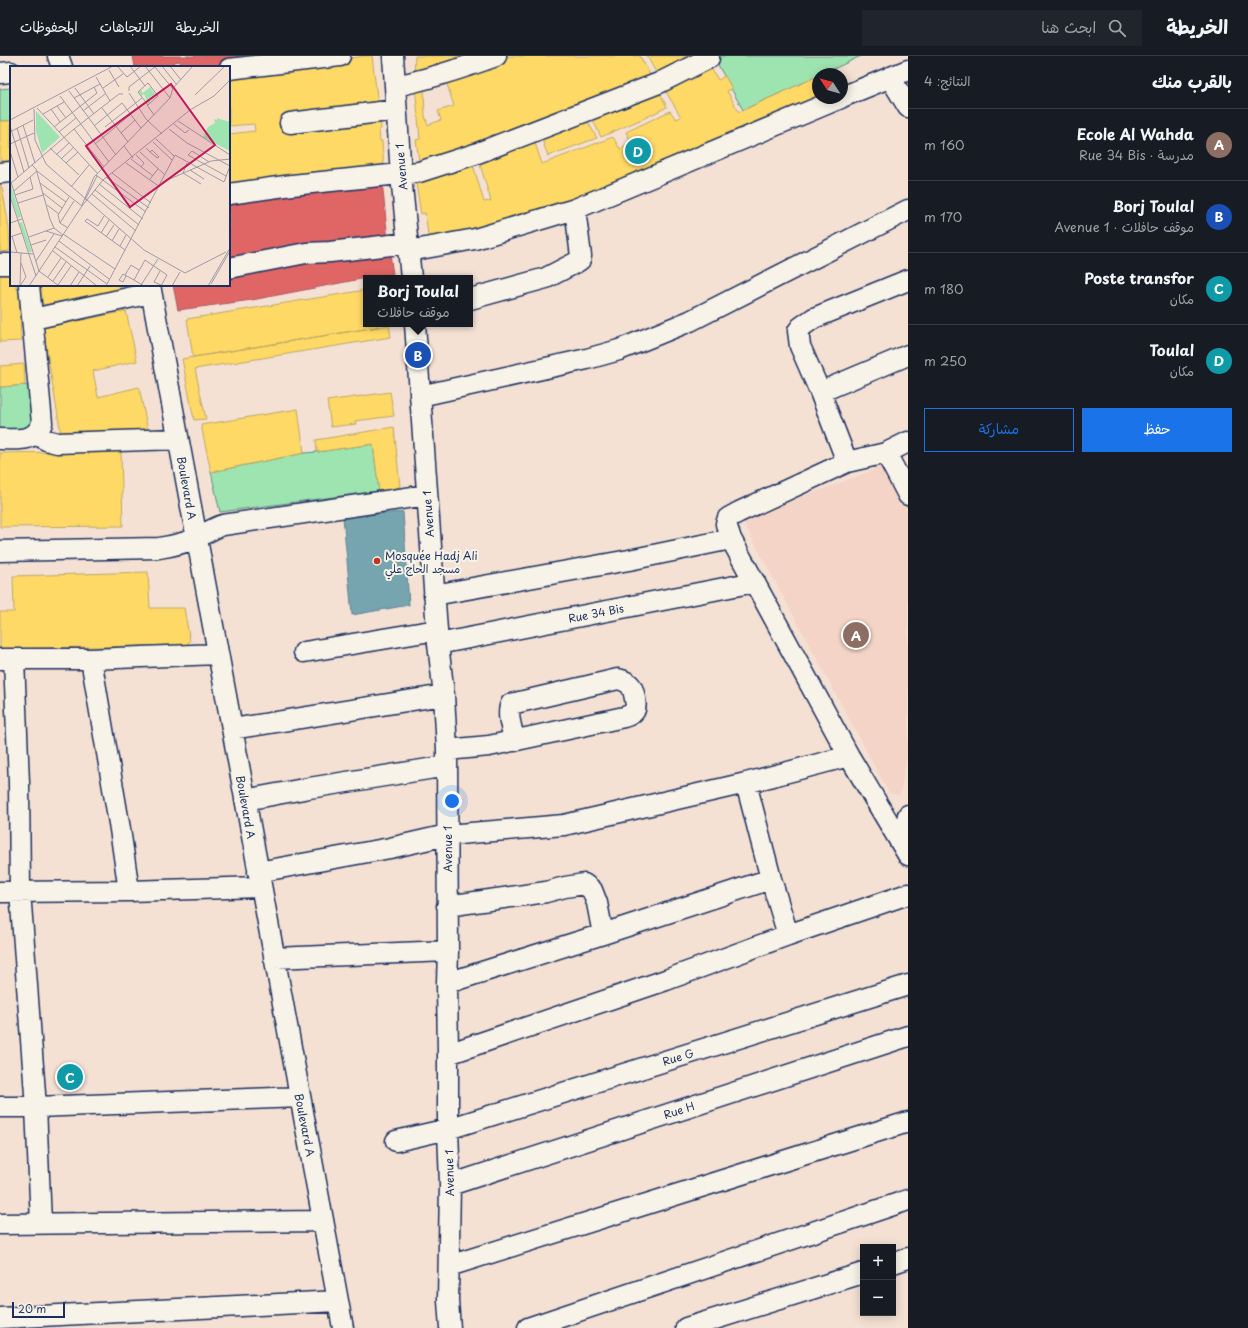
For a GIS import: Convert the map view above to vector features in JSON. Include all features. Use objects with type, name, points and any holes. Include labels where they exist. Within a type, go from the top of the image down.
[{"type":"street","points":[[58,56],[62,66]]},
{"type":"street","points":[[230,69],[340,56]]},
{"type":"street","name":"Avenue 1","points":[[392,56],[411,275]]},
{"type":"street","points":[[395,86],[417,82],[496,56]]},
{"type":"street","points":[[230,194],[292,184],[419,172],[475,154],[658,84],[708,58]]},
{"type":"street","points":[[848,95],[908,70]]},
{"type":"street","points":[[0,73],[10,72]]},
{"type":"street","points":[[890,78],[908,107]]},
{"type":"street","points":[[230,268],[306,253],[408,247],[475,239],[575,209],[827,104]]},
{"type":"street","points":[[290,123],[396,110]]},
{"type":"street","points":[[473,298],[546,278],[580,260],[581,256],[575,209]]},
{"type":"street","points":[[420,396],[619,350],[690,321],[908,210]]},
{"type":"street","points":[[847,462],[820,392],[800,346],[798,331],[801,327],[814,318],[908,280]]},
{"type":"street","points":[[0,439],[31,437],[40,429],[43,416],[29,286]]},
{"type":"street","points":[[33,319],[151,289]]},
{"type":"street","name":"Boulevard A","points":[[151,289],[343,1328]]},
{"type":"street","name":"Avenue 1","points":[[415,327],[437,637],[444,695],[447,758],[450,1328]]},
{"type":"street","points":[[820,392],[908,355]]},
{"type":"street","points":[[36,434],[46,440],[57,443],[178,438]]},
{"type":"street","points":[[905,850],[849,756],[731,538],[726,524],[732,516],[847,462],[886,453],[908,442]]},
{"type":"street","points":[[886,453],[908,495]]},
{"type":"street","points":[[0,551],[159,548],[174,546],[196,538],[223,525],[427,495]]},
{"type":"street","points":[[434,595],[629,560],[731,538]]},
{"type":"street","name":"Rue 34 Bis","points":[[304,652],[437,637],[755,582]]},
{"type":"street","points":[[41,1224],[36,1107],[20,891],[19,783],[7,659],[91,659],[218,654]]},
{"type":"street","points":[[91,659],[129,891]]},
{"type":"street","points":[[245,800],[309,788],[447,758],[489,746],[515,741],[630,715],[636,710],[637,706],[634,689],[628,683],[618,679],[511,704],[510,716],[515,741]]},
{"type":"street","points":[[232,729],[444,695]]},
{"type":"street","points":[[0,892],[129,891],[260,880],[447,835],[564,825],[746,783],[849,756]]},
{"type":"street","points":[[746,783],[771,879],[788,935]]},
{"type":"street","points":[[905,850],[908,815]]},
{"type":"street","points":[[447,983],[771,879]]},
{"type":"street","points":[[447,906],[546,892],[565,886],[584,884],[592,890],[597,903],[603,934]]},
{"type":"street","points":[[448,1054],[666,980],[788,935],[908,894]]},
{"type":"street","points":[[274,958],[448,951]]},
{"type":"street","name":"Rue G","points":[[396,1141],[448,1129],[908,985]]},
{"type":"street","name":"Rue H","points":[[450,1185],[908,1036]]},
{"type":"street","points":[[0,1107],[300,1097]]},
{"type":"street","points":[[449,1266],[908,1122]]},
{"type":"street","points":[[528,1328],[908,1200]]},
{"type":"street","points":[[0,1224],[323,1221]]},
{"type":"street","points":[[896,1262],[908,1258]]},
{"type":"street","points":[[686,1328],[860,1274]]},
{"type":"street","points":[[0,1318],[338,1301]]},
{"type":"shaded area","points":[[884,466],[908,513],[908,750],[900,795],[889,793],[742,520]]},
{"type":"green space","points":[[713,56],[861,56],[836,68],[812,68],[812,79],[743,110]]},
{"type":"green space","points":[[10,88],[10,121],[0,121],[0,89]]},
{"type":"green space","points":[[25,385],[29,387],[32,424],[29,428],[0,431],[0,387]]},
{"type":"green space","points":[[373,444],[379,491],[220,512],[211,472],[304,453]]},
{"type":"building: سكن","points":[[372,56],[381,129],[379,130],[380,141],[382,141],[384,171],[230,189],[230,134],[255,131],[254,124],[230,126],[230,74]]},
{"type":"building: سكن","points":[[415,56],[481,56],[414,78]]},
{"type":"building: سكن","points":[[507,56],[640,56],[653,80],[420,168],[416,140],[420,139],[415,86],[464,72]],"holes":[[[447,84],[454,106],[438,111],[441,120],[428,125],[425,116],[424,91]]]},
{"type":"building: سكن","points":[[647,56],[701,56],[659,78]]},
{"type":"building: سكن","points":[[708,63],[718,80],[725,76],[732,89],[727,91],[739,112],[812,79],[812,101],[600,194],[429,242],[425,213],[421,214],[415,177],[471,158],[484,202],[491,201],[478,158],[536,134],[539,141],[535,143],[542,164],[613,137],[620,149],[631,142],[626,132],[670,111],[676,119],[681,117],[662,85]]},
{"type":"building: سكن","points":[[657,87],[667,107],[601,137],[590,114]]},
{"type":"building: سكن","points":[[584,115],[597,138],[548,156],[540,134]]},
{"type":"building: سكن","points":[[0,121],[10,121],[10,161],[0,161]]},
{"type":"building: سكن","points":[[0,185],[2,187],[9,228],[10,251],[0,252]]},
{"type":"building: سكن","points":[[0,275],[10,275],[10,286],[16,286],[16,289],[19,289],[21,341],[0,342]]},
{"type":"building: سكن","points":[[40,286],[121,286],[118,290],[43,305]]},
{"type":"building: سكن","points":[[363,290],[363,327],[378,327],[193,357],[187,319]]},
{"type":"building: سكن","points":[[126,311],[137,361],[93,371],[98,397],[139,387],[148,431],[61,434],[43,328]]},
{"type":"building: سكن","points":[[377,327],[389,327],[391,337],[195,369],[206,419],[194,420],[182,359]]},
{"type":"building: سكن","points":[[24,364],[25,385],[0,387],[0,366]]},
{"type":"building: سكن","points":[[390,392],[394,416],[355,421],[356,424],[331,427],[327,401]]},
{"type":"building: سكن","points":[[298,409],[304,453],[211,472],[201,425]]},
{"type":"building: سكن","points":[[394,427],[400,487],[379,491],[373,444],[317,452],[316,440]]},
{"type":"building: سكن","points":[[121,451],[123,526],[0,527],[0,453]]},
{"type":"building: سكن","points":[[148,572],[150,608],[184,608],[190,641],[187,645],[0,649],[0,612],[14,612],[13,576]]},
{"type":"building: سكن","points":[[78,1070],[78,1084],[63,1085],[63,1071]]},
{"type":"building: متاجر","points":[[133,56],[287,56],[214,66],[213,64],[181,66],[180,61],[174,62],[175,66],[135,66]]},
{"type":"building: متاجر","points":[[382,180],[388,241],[230,262],[230,197]]},
{"type":"building: متاجر","points":[[389,247],[393,274],[363,275],[363,279],[252,300],[178,310],[173,286],[230,286],[230,271]]},
{"type":"building: مرافق عامة","name":"Mosquée Hadj Ali مسجد الحاج علي","points":[[403,512],[409,605],[352,615],[343,517]]},
{"type":"place","name":"Toulal","points":[[638,151]]},
{"type":"place","name":"Borj Toulal","points":[[418,355]]},
{"type":"place","name":"Mosquée Hadj Ali مسجد الحاج علي","points":[[377,561]]},
{"type":"place","name":"Ecole Al Wahda","points":[[856,635]]},
{"type":"place","name":"Poste transfor","points":[[70,1077]]}]
